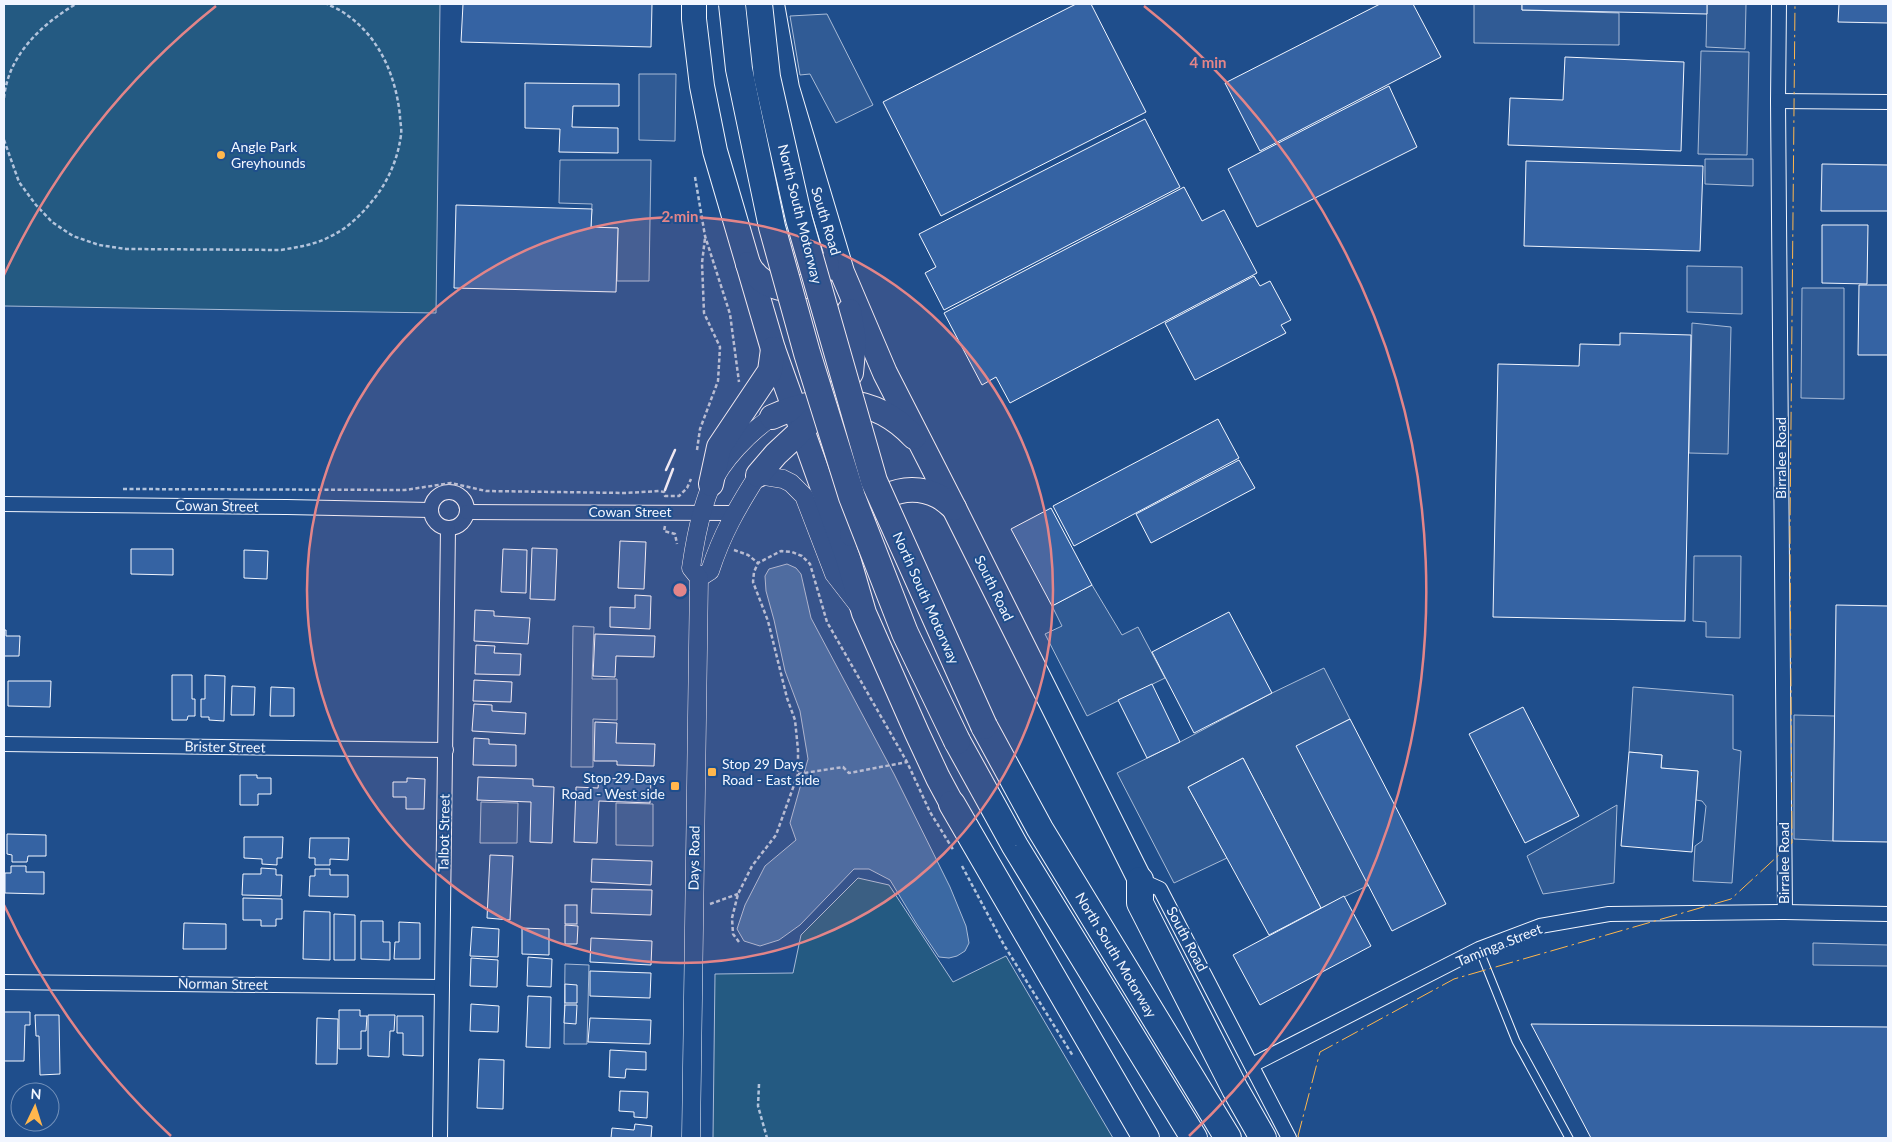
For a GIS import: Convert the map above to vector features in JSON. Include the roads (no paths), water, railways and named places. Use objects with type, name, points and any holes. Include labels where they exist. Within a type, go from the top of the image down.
[{"type":"highway","points":[[694,4],[702,86],[715,150],[773,349],[848,558],[864,613],[921,742],[952,804],[1146,1138]]},
{"type":"highway","name":"North South Motorway","points":[[732,4],[740,69],[772,227],[807,353],[852,496],[905,633],[957,741],[1015,846],[1194,1138]]},
{"type":"highway","name":"North South Motorway","points":[[759,4],[767,77],[799,220],[874,482],[984,726],[1040,830],[1228,1138]]},
{"type":"highway","name":"South Road","points":[[772,4],[787,88],[842,272],[885,373],[1140,880]]},
{"type":"highway","points":[[746,260],[752,272],[763,282],[777,288],[792,289],[806,285],[818,277],[827,265],[832,251],[832,239]]},
{"type":"highway","points":[[758,475],[776,454],[832,402],[851,373],[854,358],[854,340],[842,272]]},
{"type":"highway","points":[[701,482],[719,447],[770,372],[773,349]]},
{"type":"highway","points":[[772,417],[794,407],[832,402],[861,404],[888,416],[909,431],[920,444],[954,508]]},
{"type":"highway","points":[[848,558],[853,532],[859,520],[863,513],[878,499],[898,492],[919,491],[938,496],[954,508]]},
{"type":"highway","points":[[1140,880],[1140,903],[1235,1089],[1263,1138]]},
{"type":"street","name":"Birralee Road","points":[[1779,4],[1778,101],[1785,912]]},
{"type":"street","points":[[1778,101],[1888,102]]},
{"type":"street","name":"Days Road","points":[[691,1138],[699,578],[691,568],[702,512],[701,482],[726,461],[744,440],[772,417]]},
{"type":"street","points":[[699,578],[710,571],[719,543],[734,513],[758,475],[783,479],[791,483],[804,496],[834,574],[864,613]]},
{"type":"street","points":[[449,491],[455,492],[464,500],[467,512],[466,517],[459,526],[448,528],[438,525],[434,521],[430,510],[434,499],[443,492],[449,491]]},
{"type":"street","name":"Cowan Street","points":[[4,504],[430,510]]},
{"type":"street","name":"Cowan Street","points":[[467,512],[734,513]]},
{"type":"street","name":"Talbot Street","points":[[440,1138],[448,528]]},
{"type":"street","name":"Brister Street","points":[[4,744],[446,750]]},
{"type":"street","name":"South Road","points":[[1140,880],[1160,889],[1289,1138]]},
{"type":"street","name":"Taminga Street","points":[[1252,1065],[1479,949],[1540,926],[1609,914],[1785,912],[1888,914]]},
{"type":"street","name":"Norman Street","points":[[4,982],[442,987]]},
{"type":"lane","points":[[1479,949],[1516,1042],[1569,1138]]},
{"type":"place","name":"Angle Park Greyhounds","points":[[221,155]]},
{"type":"place","name":"Stop 29 Days Road - East side","points":[[712,772]]},
{"type":"place","name":"Stop 29 Days Road - West side","points":[[675,786]]}]
